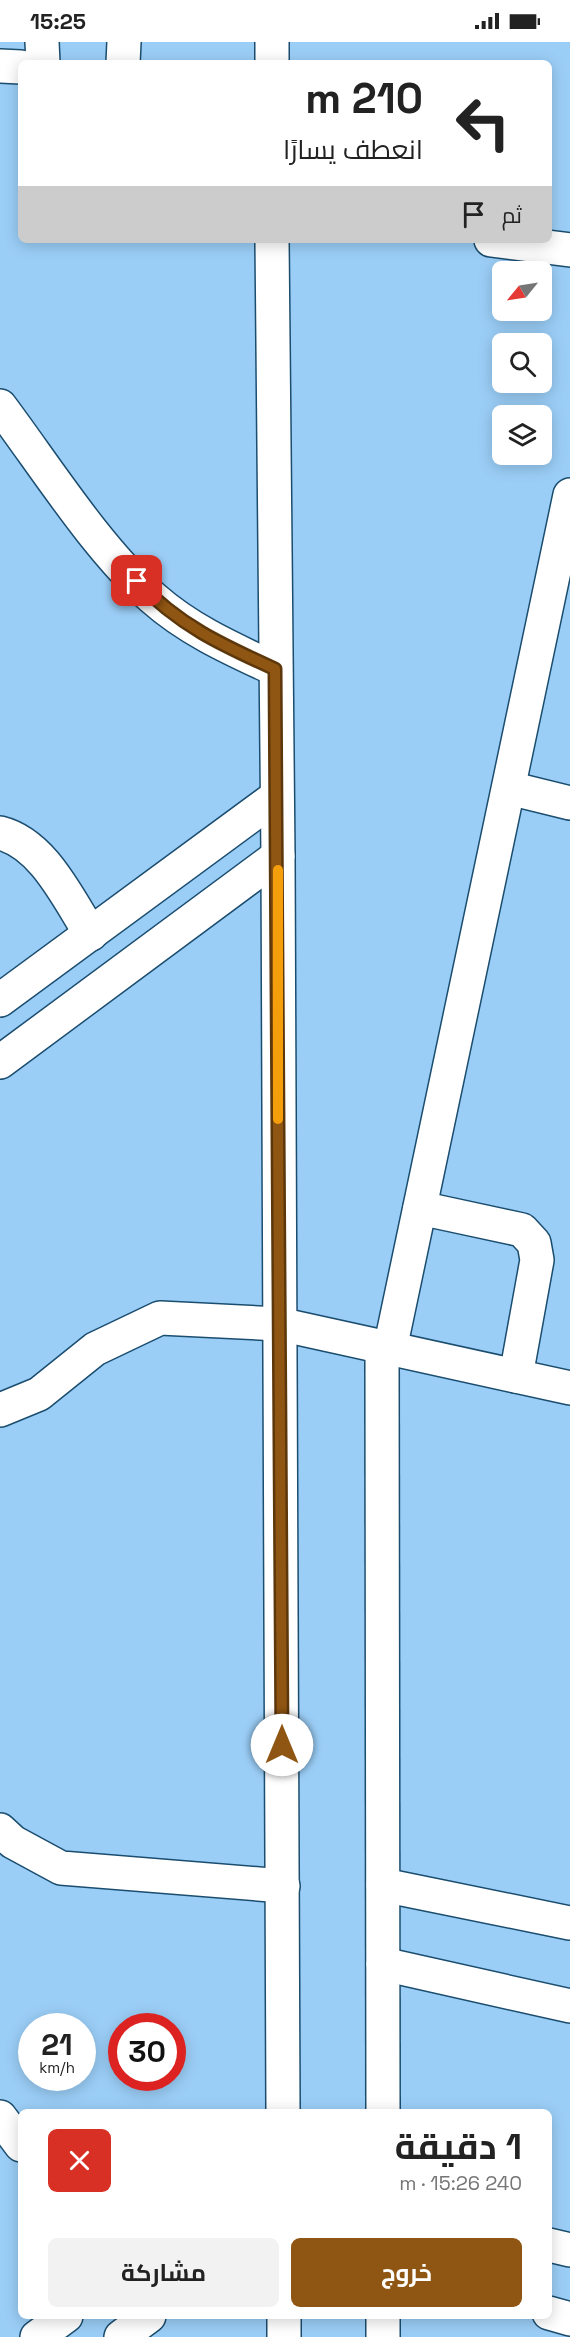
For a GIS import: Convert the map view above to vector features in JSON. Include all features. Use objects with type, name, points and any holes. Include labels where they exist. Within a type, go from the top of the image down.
[{"type":"street","points":[[42,42],[43,60]]},
{"type":"street","points":[[123,60],[124,42]]},
{"type":"street","points":[[272,42],[272,60]]},
{"type":"street","points":[[0,66],[18,67]]},
{"type":"street","points":[[273,243],[283,2109]]},
{"type":"street","points":[[515,243],[570,250]]},
{"type":"street","points":[[0,406],[105,546],[153,598],[210,640],[275,669]]},
{"type":"street","points":[[383,2109],[386,1348],[420,1208],[568,515]]},
{"type":"street","points":[[509,788],[570,803]]},
{"type":"street","points":[[47,1027],[9,994],[276,797]]},
{"type":"street","points":[[0,833],[17,837],[46,866],[91,934]]},
{"type":"street","points":[[0,1062],[278,856]]},
{"type":"street","points":[[420,1208],[522,1230],[534,1243],[537,1260],[516,1376]]},
{"type":"street","points":[[0,1410],[39,1394],[95,1349],[160,1318],[279,1324],[570,1388]]},
{"type":"street","points":[[0,1830],[13,1842],[61,1868],[283,1886]]},
{"type":"street","points":[[383,1885],[570,1923]]},
{"type":"street","points":[[383,1964],[570,2006]]},
{"type":"street","points":[[0,2117],[18,2141]]},
{"type":"street","points":[[552,2246],[570,2250]]},
{"type":"street","points":[[552,2314],[570,2319]]},
{"type":"street","points":[[37,2337],[62,2319]]},
{"type":"street","points":[[121,2337],[146,2319]]},
{"type":"street","points":[[152,2319],[167,2337]]},
{"type":"street","points":[[284,2319],[284,2337]]},
{"type":"street","points":[[383,2319],[383,2337]]},
{"type":"slow traffic","points":[[278,870],[278,1119]]},
{"type":"route","points":[[137,581],[153,598],[210,640],[275,669],[282,1745]]}]
